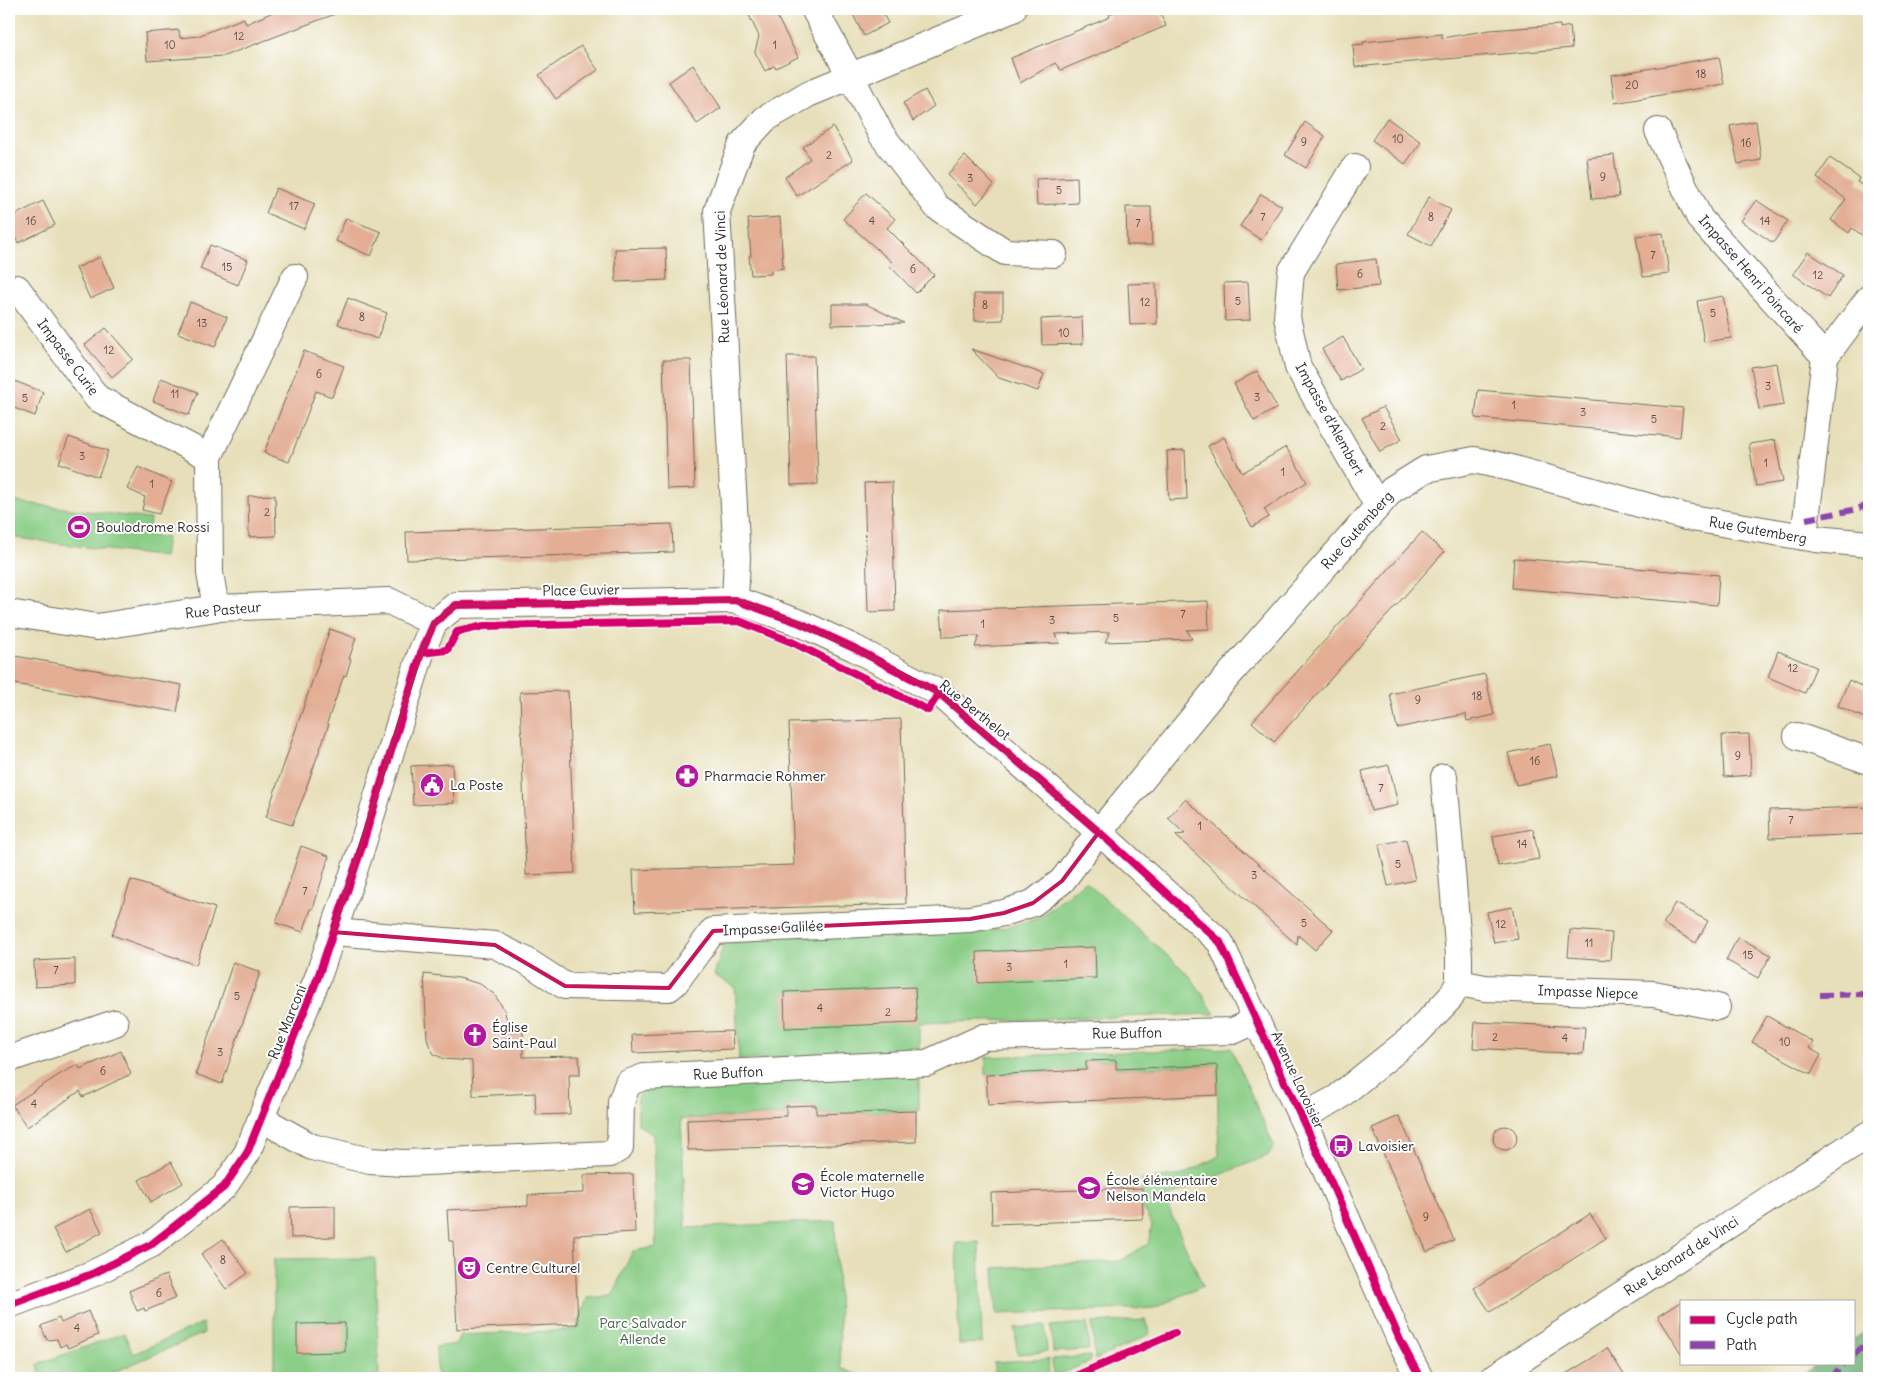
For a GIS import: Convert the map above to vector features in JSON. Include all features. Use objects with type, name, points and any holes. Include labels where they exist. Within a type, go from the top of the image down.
[{"type":"street","points":[[814,9],[881,134],[937,207],[1005,252],[1054,254]]},
{"type":"street","name":"Rue Léonard de Vinci","points":[[734,600],[737,558],[717,211],[742,144],[765,118],[808,94],[1013,9]]},
{"type":"street","name":"Impasse Henri Poincaré","points":[[1658,131],[1700,219],[1825,357]]},
{"type":"street","name":"Impasse d'Alembert","points":[[1355,167],[1291,272],[1287,318],[1298,367],[1378,506]]},
{"type":"street","points":[[216,608],[210,573],[209,457],[295,277]]},
{"type":"street","name":"Impasse Curie","points":[[17,288],[97,398],[209,457]]},
{"type":"street","points":[[1804,537],[1825,357],[1869,298]]},
{"type":"street","name":"Rue Gutemberg","points":[[1099,832],[1214,692],[1392,490],[1426,469],[1474,460],[1511,468],[1686,517],[1804,537],[1869,544]]},
{"type":"street","name":"Place Cuvier","points":[[434,623],[456,605],[734,600]]},
{"type":"street","name":"Rue Berthelot","points":[[734,600],[800,623],[854,648],[939,693],[1099,832]]},
{"type":"street","name":"Rue Pasteur","points":[[9,613],[97,627],[216,608],[389,601],[434,623]]},
{"type":"street","name":"Rue Marconi","points":[[9,1306],[92,1274],[152,1244],[224,1187],[247,1153],[318,977],[359,856],[421,653],[434,623]]},
{"type":"street","points":[[1797,736],[1869,761]]},
{"type":"street","points":[[1302,1117],[1337,1098],[1414,1036],[1450,998],[1459,983],[1459,956],[1444,777]]},
{"type":"street","name":"Impasse Galilée","points":[[333,932],[495,945],[525,960],[565,986],[669,988],[675,983],[713,930],[970,918],[1004,913],[1033,903],[1062,881],[1099,832]]},
{"type":"street","name":"Avenue Lavoisier","points":[[1099,832],[1220,942],[1302,1117],[1400,1340],[1420,1378]]},
{"type":"street","name":"Impasse Niepce","points":[[1459,983],[1485,988],[1654,994],[1716,1006]]},
{"type":"street","name":"Rue Buffon","points":[[262,1119],[312,1147],[370,1161],[404,1163],[610,1154],[620,1148],[620,1102],[628,1084],[644,1077],[927,1063],[984,1037],[1233,1030],[1257,1020]]},
{"type":"street","points":[[9,1059],[116,1023]]},
{"type":"street","name":"Rue Léonard de Vinci","points":[[1493,1378],[1869,1134]]},
{"type":"highlighted area","points":[[735,600],[754,605],[854,648],[939,693],[1099,832],[1062,881],[1033,903],[1004,913],[970,919],[713,931],[669,988],[565,986],[495,945],[333,932],[421,653],[434,623],[456,605]]},
{"type":"green space","name":"Boulodrome Rossi","points":[[9,501],[150,519],[148,535],[167,537],[164,557],[9,537]]},
{"type":"green space","points":[[1085,881],[1191,977],[1215,1014],[919,1023],[919,1052],[739,1060],[735,987],[714,975],[726,937],[1000,929],[1039,918]]},
{"type":"green space","points":[[1231,1048],[1274,1146],[1269,1155],[1164,1198],[1203,1286],[1154,1308],[997,1314],[994,1268],[1120,1261],[1148,1244],[1152,1225],[1143,1209],[1142,1180],[1183,1175],[1219,1156],[1217,1065],[1116,1069],[1116,1060],[1086,1061],[1086,1070],[986,1075],[986,1057]]},
{"type":"green space","name":"Parc Salvador Allende","points":[[919,1074],[919,1111],[816,1114],[815,1105],[786,1106],[786,1115],[681,1119],[686,1228],[835,1221],[841,1368],[865,1378],[419,1378],[437,1377],[436,1347],[456,1344],[460,1335],[576,1330],[587,1298],[611,1296],[633,1251],[656,1247],[653,1135],[638,1124],[638,1096],[649,1085]]},
{"type":"green space","points":[[979,1242],[982,1343],[959,1344],[956,1243]]},
{"type":"green space","points":[[375,1258],[379,1378],[274,1378],[274,1259]]},
{"type":"green space","points":[[1145,1320],[1150,1334],[1095,1360],[1092,1323]]},
{"type":"green space","points":[[203,1323],[204,1333],[100,1378],[41,1378],[38,1364],[124,1333],[133,1354]]},
{"type":"green space","points":[[1087,1323],[1089,1350],[1053,1352],[1051,1326]]},
{"type":"green space","points":[[1045,1326],[1047,1352],[1017,1354],[1015,1328]]},
{"type":"green space","points":[[1869,1329],[1869,1378],[1797,1378],[1818,1364],[1856,1364],[1856,1338]]},
{"type":"green space","points":[[1090,1356],[1091,1361],[1053,1377],[1052,1359]]},
{"type":"green space","points":[[1048,1359],[1049,1378],[995,1378],[994,1362]]},
{"type":"green space","points":[[984,1376],[984,1378],[865,1378]]},
{"type":"building","points":[[280,9],[343,9],[343,11],[224,56],[147,61],[145,33],[179,30],[180,38],[198,36],[244,18],[246,24]]},
{"type":"building","points":[[746,9],[773,9],[798,57],[776,68],[774,66],[765,71],[755,52],[759,36]]},
{"type":"building","points":[[850,9],[880,9],[888,23],[864,36]]},
{"type":"building","points":[[1122,9],[1159,9],[1166,26],[1061,70],[1055,63],[1020,83],[1011,58],[1110,17],[1109,14]]},
{"type":"building","points":[[1560,25],[1560,28],[1570,26],[1572,48],[1355,67],[1353,45],[1364,44],[1363,42],[1442,34],[1442,38],[1490,30]]},
{"type":"building","points":[[581,46],[598,70],[556,99],[539,75]]},
{"type":"building","points":[[1719,57],[1724,84],[1615,103],[1611,75]]},
{"type":"building","points":[[693,65],[721,108],[697,124],[669,82]]},
{"type":"building","points":[[925,90],[934,106],[913,121],[903,103]]},
{"type":"building","points":[[1387,118],[1421,142],[1405,164],[1372,140]]},
{"type":"building","points":[[1756,121],[1761,160],[1738,164],[1730,126]]},
{"type":"building","points":[[1305,122],[1325,136],[1306,168],[1285,155]]},
{"type":"building","points":[[833,127],[853,160],[797,196],[785,177],[810,159],[803,147]]},
{"type":"building","points":[[1614,155],[1619,197],[1592,199],[1587,158]]},
{"type":"building","points":[[965,156],[994,185],[977,204],[947,175]]},
{"type":"building","points":[[1830,158],[1859,178],[1857,182],[1869,190],[1869,240],[1852,228],[1849,233],[1831,220],[1846,199],[1817,178]]},
{"type":"building","points":[[1077,177],[1078,203],[1037,205],[1036,179]]},
{"type":"building","points":[[276,188],[315,204],[304,229],[266,213]]},
{"type":"building","points":[[866,193],[895,219],[887,228],[934,275],[916,293],[890,266],[893,263],[843,219]]},
{"type":"building","points":[[1261,194],[1282,206],[1261,240],[1240,226]]},
{"type":"building","points":[[1429,197],[1451,210],[1431,246],[1408,234]]},
{"type":"building","points":[[1756,200],[1788,221],[1773,243],[1741,221]]},
{"type":"building","points":[[43,201],[55,225],[18,243],[9,226],[9,218]]},
{"type":"building","points":[[1126,207],[1151,207],[1152,245],[1127,245]]},
{"type":"building","points":[[780,217],[783,268],[771,270],[771,274],[751,275],[748,219]]},
{"type":"building","points":[[346,218],[381,232],[371,256],[336,241]]},
{"type":"building","points":[[1663,233],[1669,274],[1643,277],[1636,236]]},
{"type":"building","points":[[210,245],[248,260],[238,285],[200,269]]},
{"type":"building","points":[[666,248],[667,280],[616,282],[615,249]]},
{"type":"building","points":[[1808,252],[1843,275],[1828,298],[1793,274]]},
{"type":"building","points":[[100,257],[114,288],[90,299],[76,268]]},
{"type":"building","points":[[1376,259],[1379,286],[1338,290],[1336,264]]},
{"type":"building","points":[[1248,282],[1250,320],[1225,321],[1224,283]]},
{"type":"building","points":[[1156,283],[1157,324],[1130,325],[1128,284]]},
{"type":"building","points":[[974,294],[1003,294],[1003,320],[975,321]]},
{"type":"building","points":[[1723,296],[1731,338],[1704,342],[1697,301]]},
{"type":"building","points":[[348,298],[387,313],[377,339],[338,324]]},
{"type":"building","points":[[190,302],[227,317],[215,347],[178,333]]},
{"type":"building","points":[[832,304],[866,304],[904,323],[832,325]]},
{"type":"building","points":[[1082,317],[1083,344],[1042,345],[1041,319]]},
{"type":"building","points":[[106,328],[133,359],[112,377],[85,345]]},
{"type":"building","points":[[1343,337],[1361,369],[1341,381],[1322,349]]},
{"type":"building","points":[[971,349],[1044,374],[1038,391],[999,378]]},
{"type":"building","points":[[304,351],[344,366],[332,397],[316,391],[289,462],[264,453]]},
{"type":"building","points":[[787,356],[814,356],[818,484],[791,485]]},
{"type":"building","points":[[663,360],[691,360],[695,488],[667,489]]},
{"type":"building","points":[[1777,363],[1784,405],[1759,409],[1751,367]]},
{"type":"building","points":[[1257,371],[1277,408],[1254,421],[1234,384]]},
{"type":"building","points":[[161,378],[198,392],[189,415],[153,401]]},
{"type":"building","points":[[9,379],[43,392],[35,416],[9,406]]},
{"type":"building","points":[[1478,390],[1683,408],[1680,437],[1475,418]]},
{"type":"building","points":[[1383,407],[1402,439],[1380,452],[1362,418]]},
{"type":"building","points":[[69,437],[108,451],[98,477],[59,463]]},
{"type":"building","points":[[1224,437],[1242,473],[1286,447],[1307,482],[1264,509],[1269,517],[1252,527],[1208,446]]},
{"type":"building","points":[[1775,440],[1783,482],[1756,486],[1749,444]]},
{"type":"building","points":[[1185,450],[1187,499],[1169,500],[1167,451]]},
{"type":"building","points":[[138,467],[172,482],[159,514],[142,510],[145,497],[127,489]]},
{"type":"building","points":[[892,482],[895,611],[868,612],[864,483]]},
{"type":"building","points":[[275,495],[276,536],[249,537],[248,496]]},
{"type":"building","points":[[672,524],[673,552],[407,560],[406,532]]},
{"type":"building","points":[[1422,532],[1444,552],[1274,742],[1252,722]]},
{"type":"building","points":[[1514,558],[1719,575],[1717,605],[1512,588]]},
{"type":"building","points":[[1208,601],[1209,629],[1187,630],[1192,639],[1105,642],[1110,632],[1055,634],[1060,643],[975,647],[979,636],[943,637],[941,610]]},
{"type":"building","points":[[330,629],[356,638],[346,676],[344,675],[307,788],[292,825],[266,817]]},
{"type":"building","points":[[1778,651],[1816,667],[1805,693],[1768,677]]},
{"type":"building","points":[[9,655],[182,685],[177,712],[9,683]]},
{"type":"building","points":[[1485,674],[1494,715],[1467,721],[1466,714],[1397,728],[1390,694]]},
{"type":"building","points":[[1849,680],[1869,690],[1869,720],[1838,706]]},
{"type":"building","points":[[568,691],[575,873],[526,875],[520,692]]},
{"type":"building","points":[[901,719],[906,904],[635,912],[633,870],[794,865],[789,723]]},
{"type":"building","points":[[1749,734],[1751,775],[1724,777],[1722,735]]},
{"type":"building","points":[[1550,744],[1558,776],[1516,785],[1508,753]]},
{"type":"building","name":"La Poste","points":[[452,764],[454,803],[413,805],[411,766]]},
{"type":"building","points":[[1389,765],[1398,805],[1371,811],[1362,771]]},
{"type":"building","points":[[1185,799],[1333,930],[1315,950],[1298,935],[1297,945],[1175,835],[1185,834],[1168,818]]},
{"type":"building","points":[[1869,807],[1869,834],[1770,838],[1769,810]]},
{"type":"building","points":[[1533,829],[1539,859],[1498,866],[1493,836]]},
{"type":"building","points":[[1406,839],[1415,880],[1388,886],[1379,845]]},
{"type":"building","points":[[301,846],[329,856],[313,909],[311,909],[303,932],[276,923]]},
{"type":"building","points":[[131,880],[215,908],[196,965],[112,935]]},
{"type":"building","points":[[1675,903],[1708,921],[1696,943],[1663,924]]},
{"type":"building","points":[[1512,907],[1518,939],[1494,943],[1487,912]]},
{"type":"building","points":[[1570,930],[1612,933],[1610,960],[1568,957]]},
{"type":"building","points":[[1738,937],[1771,955],[1758,978],[1726,960]]},
{"type":"building","points":[[1095,947],[1096,978],[978,983],[977,952]]},
{"type":"building","points":[[75,959],[75,985],[35,987],[34,961]]},
{"type":"building","points":[[233,962],[260,972],[222,1084],[196,1074]]},
{"type":"building","name":"Église Saint-Paul","points":[[424,974],[459,978],[480,984],[494,994],[504,1009],[510,1032],[523,1031],[523,1057],[579,1056],[580,1075],[569,1075],[570,1114],[536,1115],[535,1093],[473,1096],[472,1061],[444,1059],[434,1054],[429,1045],[427,1038]]},
{"type":"building","points":[[915,987],[917,1023],[785,1028],[784,992]]},
{"type":"building","points":[[1767,1016],[1813,1042],[1809,1048],[1821,1055],[1811,1074],[1752,1042]]},
{"type":"building","points":[[1475,1022],[1585,1027],[1583,1054],[1473,1048]]},
{"type":"building","points":[[732,1031],[733,1049],[633,1053],[632,1035]]},
{"type":"building","points":[[121,1051],[131,1074],[83,1097],[80,1091],[27,1127],[12,1105],[78,1065],[80,1069]]},
{"type":"building","points":[[1116,1060],[1116,1069],[1217,1065],[1218,1095],[988,1105],[986,1075],[1086,1070],[1086,1061]]},
{"type":"building","points":[[816,1105],[816,1114],[916,1111],[916,1142],[688,1150],[687,1120],[786,1116],[786,1106]]},
{"type":"building","points":[[1399,1116],[1454,1240],[1427,1252],[1372,1128]]},
{"type":"building","points":[[1505,1126],[1510,1127],[1516,1133],[1516,1143],[1510,1149],[1505,1150],[1500,1149],[1494,1143],[1493,1138],[1494,1133],[1500,1127]]},
{"type":"building","points":[[171,1162],[183,1183],[151,1202],[139,1180]]},
{"type":"building","name":"Centre Culturel","points":[[633,1174],[635,1232],[574,1235],[578,1324],[457,1329],[453,1241],[449,1241],[447,1210],[528,1206],[528,1195],[584,1193],[584,1175]]},
{"type":"building","points":[[1142,1188],[1143,1219],[992,1224],[991,1193]]},
{"type":"building","points":[[335,1206],[335,1237],[291,1238],[290,1207]]},
{"type":"building","points":[[90,1209],[102,1232],[66,1252],[53,1229]]},
{"type":"building","points":[[1590,1214],[1606,1238],[1490,1312],[1474,1288]]},
{"type":"building","points":[[223,1239],[248,1273],[226,1289],[201,1254]]},
{"type":"building","points":[[166,1275],[176,1298],[145,1311],[144,1308],[137,1311],[129,1291]]},
{"type":"building","points":[[1680,1302],[1680,1352],[1658,1316]]},
{"type":"building","points":[[88,1311],[98,1335],[68,1348],[66,1344],[60,1347],[57,1339],[47,1340],[41,1326],[59,1318],[61,1323]]},
{"type":"building","points":[[345,1323],[345,1352],[297,1353],[297,1324]]},
{"type":"building","points":[[1607,1348],[1626,1378],[1559,1378],[1589,1360]]},
{"type":"marked path","points":[[1806,519],[1869,505]]},
{"type":"marked path","points":[[1820,995],[1869,994]]},
{"type":"marked path","points":[[1856,1353],[1869,1341]]},
{"type":"marked path","points":[[1830,1378],[1844,1364]]},
{"type":"cycle path","points":[[9,1305],[92,1274],[152,1244],[224,1187],[247,1153],[318,977],[359,856],[421,653],[434,623],[456,605],[735,600],[800,623],[854,648],[939,693],[1099,832],[1220,942],[1323,1164],[1400,1340],[1420,1378]]},
{"type":"cycle path","points":[[421,653],[447,650],[457,632],[484,626],[739,621],[794,643],[928,710],[939,693]]},
{"type":"cycle path","points":[[1071,1378],[1175,1333]]},
{"type":"place","name":"Boulodrome Rossi","points":[[79,527]]},
{"type":"place","name":"Pharmacie Rohmer","points":[[687,776]]},
{"type":"place","name":"La Poste","points":[[432,785]]},
{"type":"place","name":"Église Saint-Paul","points":[[475,1035]]},
{"type":"place","name":"Lavoisier","points":[[1341,1146]]},
{"type":"place","name":"École maternelle Victor Hugo","points":[[803,1184]]},
{"type":"place","name":"École élémentaire Nelson Mandela","points":[[1089,1188]]},
{"type":"place","name":"Centre Culturel","points":[[469,1268]]}]
